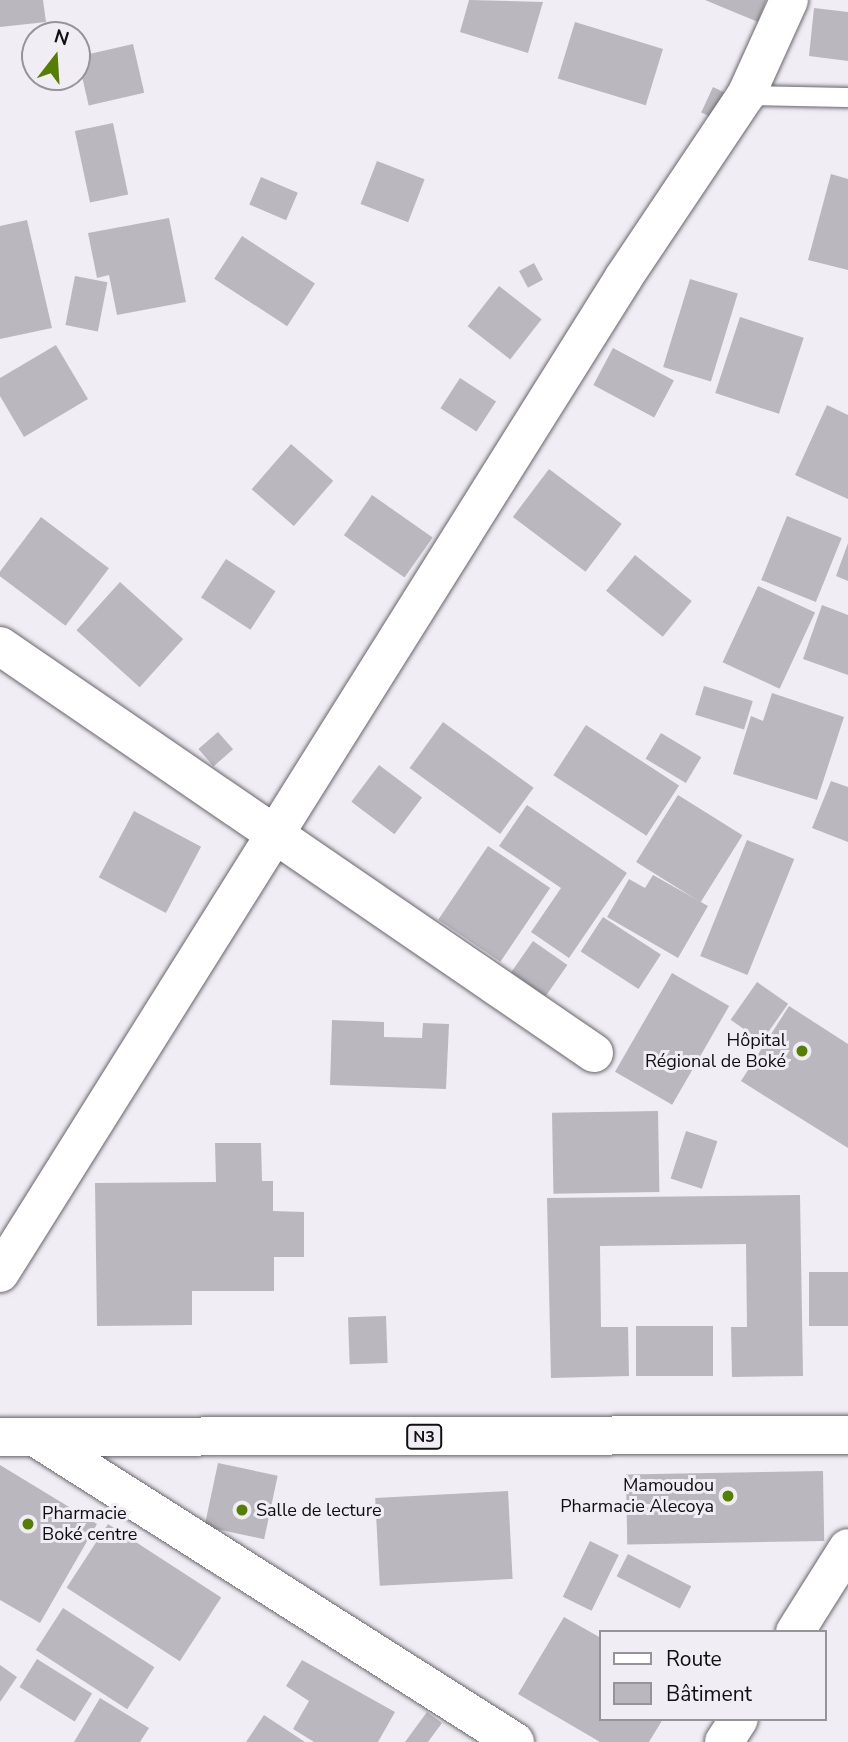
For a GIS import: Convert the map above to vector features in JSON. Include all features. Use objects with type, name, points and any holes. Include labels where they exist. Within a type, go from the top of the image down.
[{"type":"main road","points":[[0,1273],[277,836],[624,277],[747,95],[789,0]]},
{"type":"main road","points":[[0,646],[594,1053]]},
{"type":"main road","name":"N3","points":[[0,1437],[848,1435]]},
{"type":"main road","points":[[38,1439],[515,1742]]},
{"type":"main road","points":[[795,1630],[848,1548]]},
{"type":"main road","points":[[724,1742],[738,1721]]},
{"type":"lane","points":[[747,95],[848,96]]},
{"type":"building","points":[[0,0],[43,0],[46,21],[21,21],[21,25],[0,27]]},
{"type":"building","points":[[469,0],[543,2],[528,53],[460,32]]},
{"type":"building","points":[[705,0],[766,0],[758,22]]},
{"type":"building","points":[[814,8],[848,12],[848,61],[809,56]]},
{"type":"building","points":[[575,22],[663,49],[646,105],[558,78]]},
{"type":"building","points":[[133,44],[144,93],[89,106],[85,91],[91,91],[91,54]]},
{"type":"building","points":[[713,87],[726,93],[714,118],[701,112]]},
{"type":"building","points":[[113,123],[128,194],[90,203],[75,131]]},
{"type":"building","points":[[377,161],[425,179],[408,222],[361,204]]},
{"type":"building","points":[[831,174],[848,179],[848,270],[808,260]]},
{"type":"building","points":[[261,177],[298,193],[286,220],[249,205]]},
{"type":"building","points":[[169,218],[186,302],[117,315],[109,275],[97,278],[88,233]]},
{"type":"building","points":[[27,220],[52,328],[0,339],[0,226]]},
{"type":"building","points":[[242,236],[315,283],[287,326],[214,279]]},
{"type":"building","points":[[534,263],[543,280],[528,288],[519,271]]},
{"type":"building","points":[[75,276],[107,282],[98,331],[65,325]]},
{"type":"building","points":[[690,279],[738,294],[711,382],[663,367]]},
{"type":"building","points":[[499,286],[542,319],[510,359],[468,326]]},
{"type":"building","points":[[740,317],[804,338],[779,414],[715,393]]},
{"type":"building","points":[[56,345],[88,399],[24,437],[0,396],[0,378]]},
{"type":"building","points":[[613,348],[674,380],[654,417],[593,385]]},
{"type":"building","points":[[460,378],[496,401],[476,432],[440,408]]},
{"type":"building","points":[[827,405],[848,415],[848,499],[795,475]]},
{"type":"building","points":[[291,444],[333,481],[294,526],[252,489]]},
{"type":"building","points":[[549,469],[622,524],[586,572],[513,517]]},
{"type":"building","points":[[372,495],[433,537],[405,578],[344,535]]},
{"type":"building","points":[[787,516],[842,538],[816,602],[761,580]]},
{"type":"building","points":[[41,517],[109,568],[66,626],[0,576],[0,571]]},
{"type":"building","points":[[848,543],[848,581],[836,576]]},
{"type":"building","points":[[635,555],[692,601],[663,637],[606,591]]},
{"type":"building","points":[[226,559],[275,591],[250,630],[201,598]]},
{"type":"building","points":[[120,582],[183,639],[140,687],[77,630]]},
{"type":"building","points":[[758,586],[815,613],[780,689],[723,662]]},
{"type":"building","points":[[822,605],[848,615],[848,675],[803,659]]},
{"type":"building","points":[[704,686],[753,701],[744,730],[695,715]]},
{"type":"building","points":[[772,693],[844,717],[817,800],[733,774],[751,716],[763,721]]},
{"type":"building","points":[[443,722],[534,788],[500,834],[409,768]]},
{"type":"building","points":[[586,725],[679,785],[646,836],[553,775]]},
{"type":"building","points":[[218,732],[233,749],[213,766],[198,749]]},
{"type":"building","points":[[661,733],[701,757],[686,783],[646,759]]},
{"type":"building","points":[[379,765],[422,797],[394,834],[351,802]]},
{"type":"building","points":[[831,781],[848,787],[848,842],[812,828]]},
{"type":"building","points":[[678,795],[742,835],[701,902],[636,862]]},
{"type":"building","points":[[527,805],[627,873],[569,958],[531,932],[561,888],[499,846]]},
{"type":"building","points":[[134,811],[201,847],[166,913],[99,877]]},
{"type":"building","points":[[747,840],[794,859],[747,975],[700,956]]},
{"type":"building","points":[[488,846],[550,888],[500,962],[438,920]]},
{"type":"building","points":[[653,875],[708,906],[678,958],[607,917],[629,879],[645,888]]},
{"type":"building","points":[[603,917],[661,955],[639,989],[581,951]]},
{"type":"building","points":[[533,941],[567,965],[546,996],[511,972]]},
{"type":"building","points":[[672,973],[729,1006],[672,1105],[615,1072]]},
{"type":"building","points":[[757,982],[788,1004],[762,1041],[731,1020]]},
{"type":"building","points":[[789,1006],[848,1044],[848,1148],[741,1081]]},
{"type":"building","points":[[332,1020],[384,1022],[384,1037],[422,1038],[423,1023],[449,1024],[446,1089],[330,1085]]},
{"type":"building","points":[[658,1111],[659,1192],[553,1194],[552,1113]]},
{"type":"building","points":[[686,1131],[717,1141],[702,1189],[671,1179]]},
{"type":"building","points":[[215,1143],[261,1143],[262,1181],[273,1181],[273,1211],[304,1212],[304,1257],[274,1257],[274,1291],[192,1291],[192,1325],[97,1326],[95,1183],[216,1182]]},
{"type":"building","points":[[800,1195],[803,1376],[732,1377],[731,1327],[747,1327],[746,1244],[600,1246],[601,1327],[628,1327],[629,1376],[551,1378],[547,1198]]},
{"type":"building","points":[[809,1272],[848,1272],[848,1326],[809,1326]]},
{"type":"building","points":[[386,1316],[388,1363],[350,1364],[348,1317]]},
{"type":"building","points":[[636,1326],[713,1326],[713,1376],[636,1376]]},
{"type":"building","points":[[218,1463],[278,1476],[264,1539],[204,1527]]},
{"type":"building","points":[[0,1465],[97,1524],[40,1623],[0,1600]]},
{"type":"building","points":[[823,1471],[824,1541],[627,1544],[626,1474]]},
{"type":"building","points":[[508,1491],[513,1579],[380,1586],[375,1498]]},
{"type":"building","points":[[108,1524],[221,1598],[180,1661],[67,1588]]},
{"type":"building","points":[[590,1541],[619,1555],[592,1611],[563,1597]]},
{"type":"building","points":[[628,1554],[691,1586],[680,1609],[617,1576]]},
{"type":"building","points":[[63,1608],[154,1667],[127,1709],[36,1650]]},
{"type":"building","points":[[564,1617],[600,1637],[600,1721],[662,1721],[649,1742],[600,1742],[518,1694]]},
{"type":"building","points":[[37,1659],[92,1693],[75,1721],[20,1687]]},
{"type":"building","points":[[302,1660],[395,1712],[378,1742],[314,1742],[293,1729],[309,1701],[286,1686]]},
{"type":"building","points":[[0,1665],[17,1677],[0,1702]]},
{"type":"building","points":[[100,1698],[149,1728],[140,1742],[74,1742]]},
{"type":"building","points":[[427,1712],[442,1723],[428,1742],[405,1742]]},
{"type":"building","points":[[264,1715],[305,1742],[246,1742]]},
{"type":"place","name":"Hôpital Régional de Boké","points":[[802,1051]]},
{"type":"place","name":"Mamoudou Pharmacie Alecoya","points":[[728,1496]]},
{"type":"place","name":"Salle de lecture","points":[[242,1510]]},
{"type":"place","name":"Pharmacie Boké centre","points":[[28,1524]]}]
